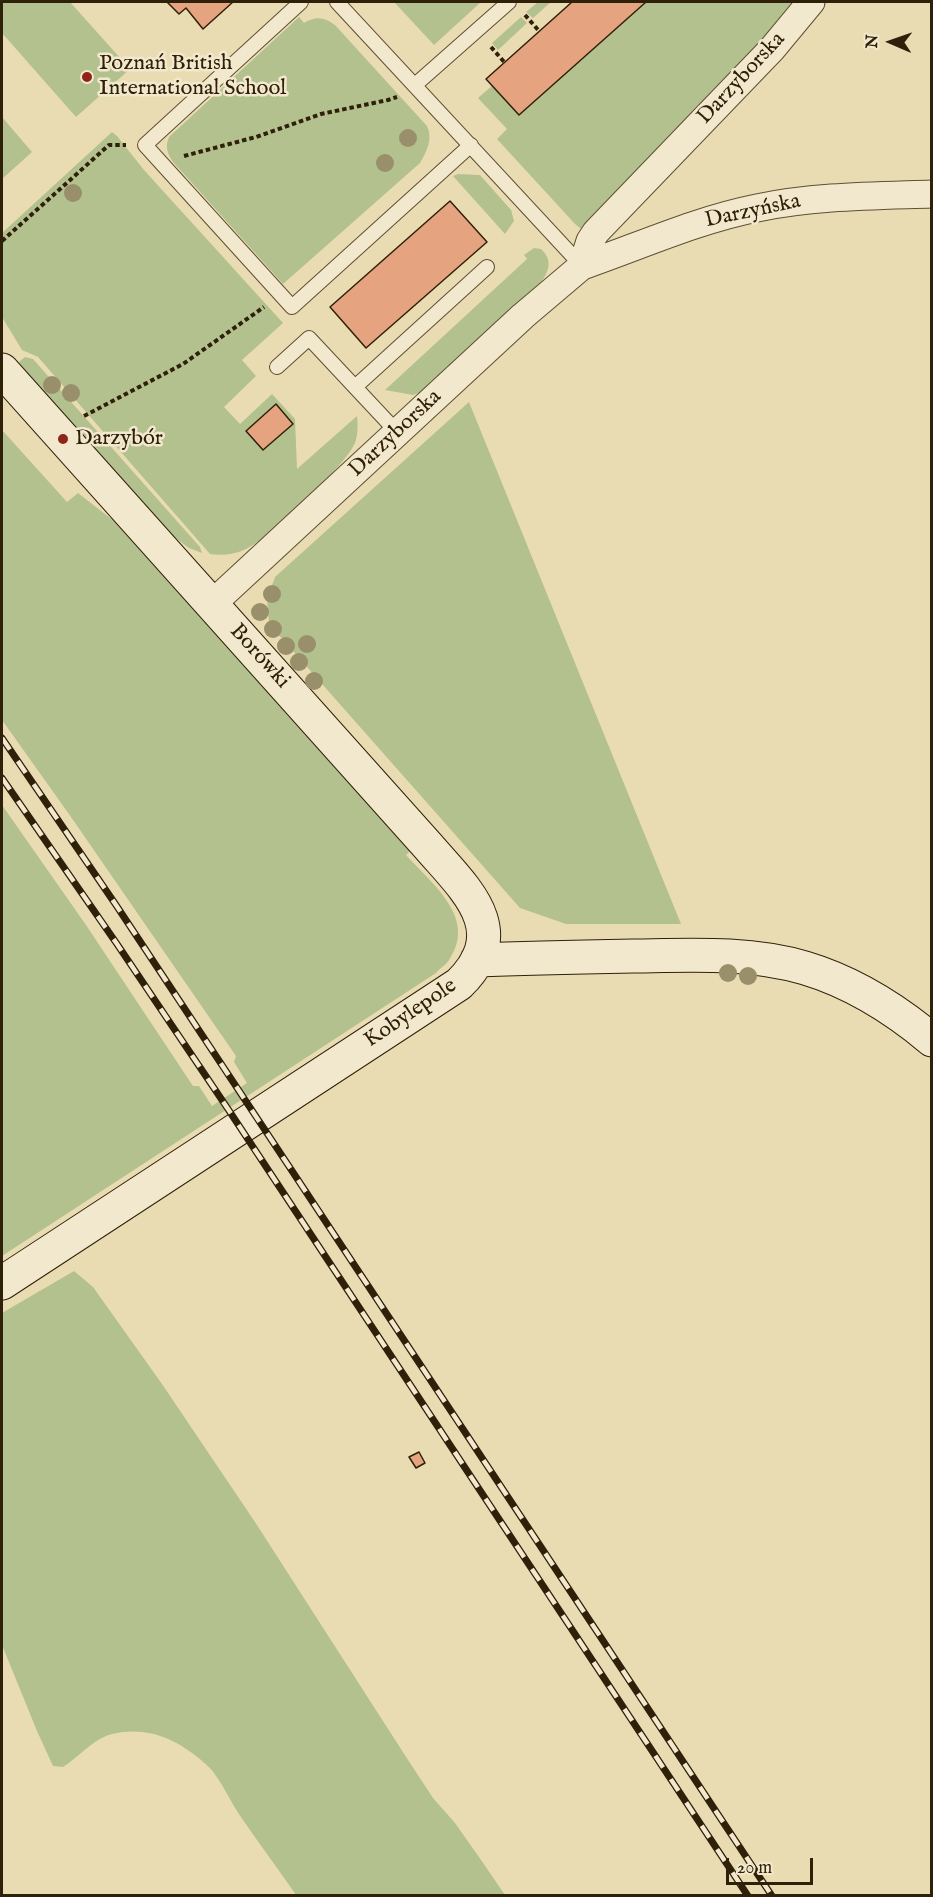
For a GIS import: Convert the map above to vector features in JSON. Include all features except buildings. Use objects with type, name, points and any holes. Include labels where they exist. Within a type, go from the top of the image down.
[{"type":"street","name":"Darzyborska","points":[[212,604],[523,316],[582,266],[590,241],[596,232],[772,49],[811,2]]},
{"type":"street","name":"Darzyńska","points":[[582,266],[706,221],[759,207],[826,198],[932,194]]},
{"type":"street","name":"Borówki","points":[[2,370],[428,846],[474,902],[482,918],[483,927],[477,960]]},
{"type":"street","name":"Kobylepole","points":[[2,1283],[447,992],[466,976],[477,960],[706,955],[771,960],[807,969],[856,989],[896,1012],[932,1040]]},
{"type":"lane","points":[[302,2],[145,145],[292,306],[471,145]]},
{"type":"lane","points":[[337,2],[582,266]]},
{"type":"lane","points":[[415,85],[509,2]]},
{"type":"lane","points":[[355,387],[487,267]]},
{"type":"lane","points":[[277,368],[309,338],[398,432]]},
{"type":"path","points":[[160,161],[256,136],[321,114],[388,100],[404,94],[415,85]]},
{"type":"path","points":[[2,241],[109,145],[145,145]]},
{"type":"path","points":[[63,439],[85,415],[183,364],[281,295]]},
{"type":"green space","points":[[2,2],[70,2],[130,69],[76,117],[2,33]]},
{"type":"green space","points":[[394,2],[481,2],[434,45]]},
{"type":"green space","points":[[538,2],[551,2],[533,18],[526,12]]},
{"type":"green space","points":[[646,2],[797,2],[765,41],[585,232],[497,139],[507,129],[478,98],[493,85],[519,115]]},
{"type":"green space","points":[[299,17],[304,23],[320,18],[335,25],[427,126],[429,140],[420,163],[283,284],[173,162],[168,153],[167,144],[169,137]]},
{"type":"green space","points":[[521,17],[527,23],[498,50],[492,43]]},
{"type":"green space","points":[[2,117],[32,152],[2,179]]},
{"type":"green space","points":[[112,132],[283,323],[242,360],[256,376],[224,407],[240,424],[272,394],[295,419],[297,469],[357,416],[358,430],[355,443],[322,484],[288,517],[257,542],[233,553],[210,554],[38,357],[22,350],[2,317],[2,233]],"holes":[[[276,404],[293,424],[263,450],[246,431]]]},
{"type":"green space","points":[[458,174],[480,175],[511,210],[514,221],[505,234],[453,176]]},
{"type":"green space","points":[[534,248],[541,249],[548,260],[547,272],[542,281],[455,364],[422,392],[413,395],[385,390],[527,259],[524,255]]},
{"type":"green space","points":[[25,357],[33,359],[200,547],[202,553],[189,548],[166,531],[27,374],[19,362]]},
{"type":"green space","points":[[469,402],[681,924],[566,924],[520,908],[269,624],[267,599],[275,577]]},
{"type":"green space","points":[[2,430],[67,502],[78,493],[128,532],[412,849],[406,855],[439,890],[455,916],[458,930],[457,945],[449,960],[436,973],[2,1256],[2,805],[86,925],[193,1086],[199,1086],[212,1106],[247,1083],[234,1062],[236,1056],[2,720]]},
{"type":"green space","points":[[74,1271],[93,1287],[162,1384],[255,1522],[433,1798],[455,1823],[505,1895],[296,1895],[239,1814],[211,1769],[191,1752],[160,1736],[137,1732],[112,1734],[92,1744],[63,1767],[53,1766],[2,1645],[2,1313]]},
{"type":"railway","points":[[2,738],[116,905],[772,1896]]},
{"type":"railway","points":[[2,778],[222,1100],[748,1896]]},
{"type":"place","name":"Poznań British International School","points":[[87,77]]},
{"type":"place","name":"Darzybór","points":[[63,439]]}]
